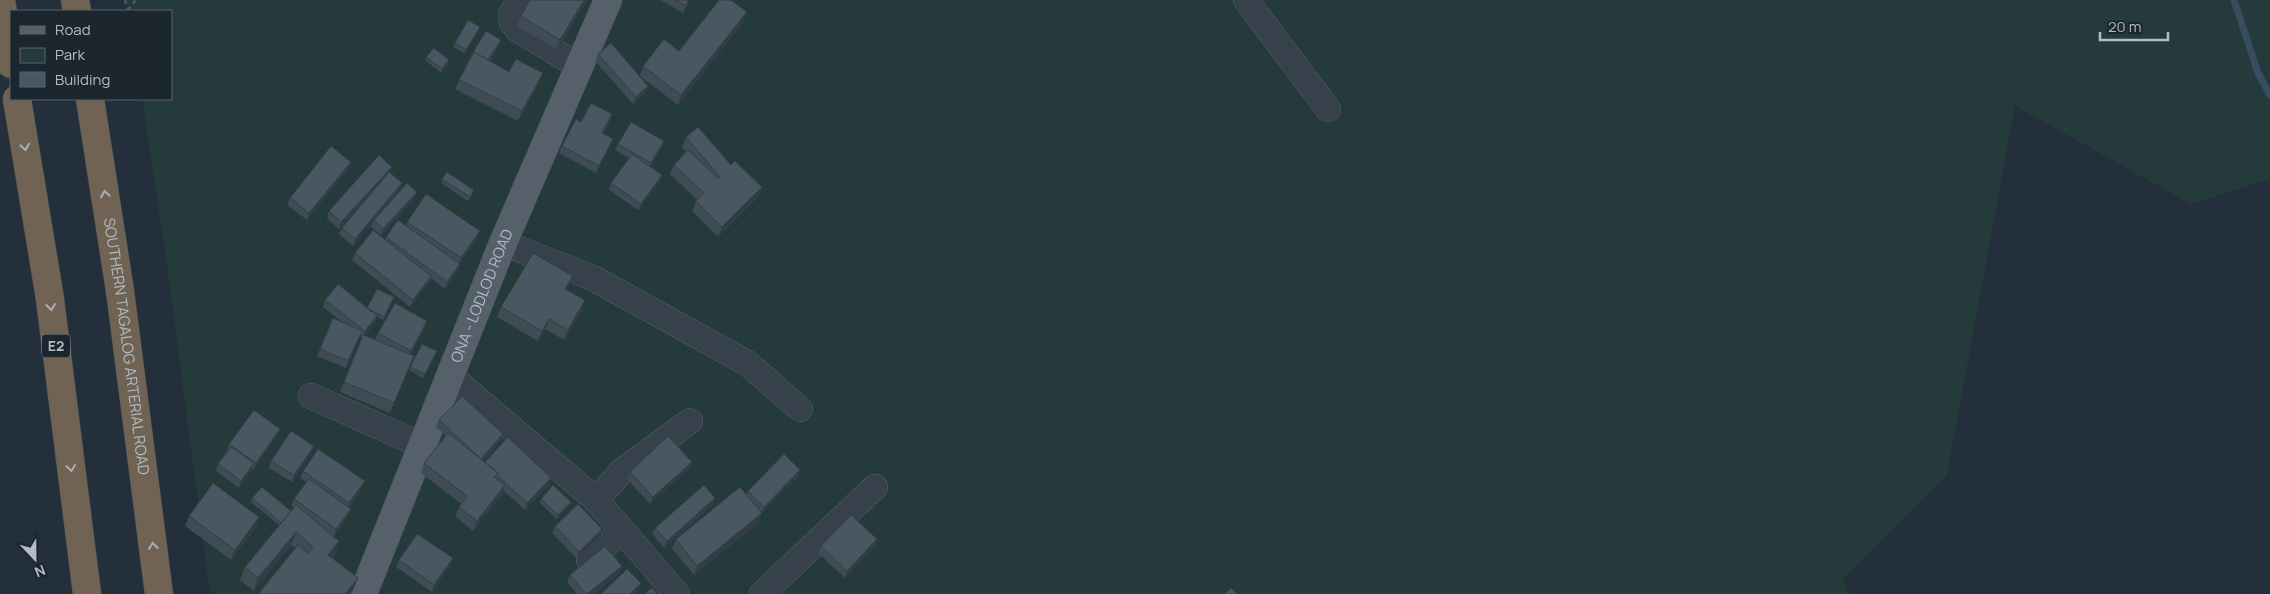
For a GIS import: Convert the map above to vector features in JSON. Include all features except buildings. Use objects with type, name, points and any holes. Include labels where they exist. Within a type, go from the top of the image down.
[{"type":"highway","points":[[1,0],[10,58]]},
{"type":"highway","name":"E2","points":[[17,100],[50,299],[87,594]]},
{"type":"highway","name":"SOUTHERN TAGALOG ARTERIAL ROAD","points":[[90,100],[120,292],[159,594]]},
{"type":"main road","name":"ONA - LODLOD ROAD","points":[[363,594],[503,243],[608,0]]},
{"type":"street","points":[[521,0],[511,14],[512,23],[517,29],[580,67]]},
{"type":"street","points":[[1246,0],[1328,109]]},
{"type":"street","points":[[503,243],[593,278],[747,363],[800,409]]},
{"type":"street","points":[[449,375],[596,500],[677,594]]},
{"type":"street","points":[[311,396],[421,445]]},
{"type":"street","points":[[596,500],[622,471],[690,420]]},
{"type":"street","points":[[762,594],[875,487]]},
{"type":"street","points":[[589,560],[622,531]]},
{"type":"path","points":[[125,0],[128,10],[136,0]]},
{"type":"green space","points":[[127,0],[2270,0],[2270,179],[2191,204],[2015,106],[1947,475],[1843,578],[1849,594],[210,594],[167,265],[142,100],[172,100],[172,10],[128,10]]},
{"type":"waterway","points":[[2234,0],[2258,73],[2270,95]]}]
